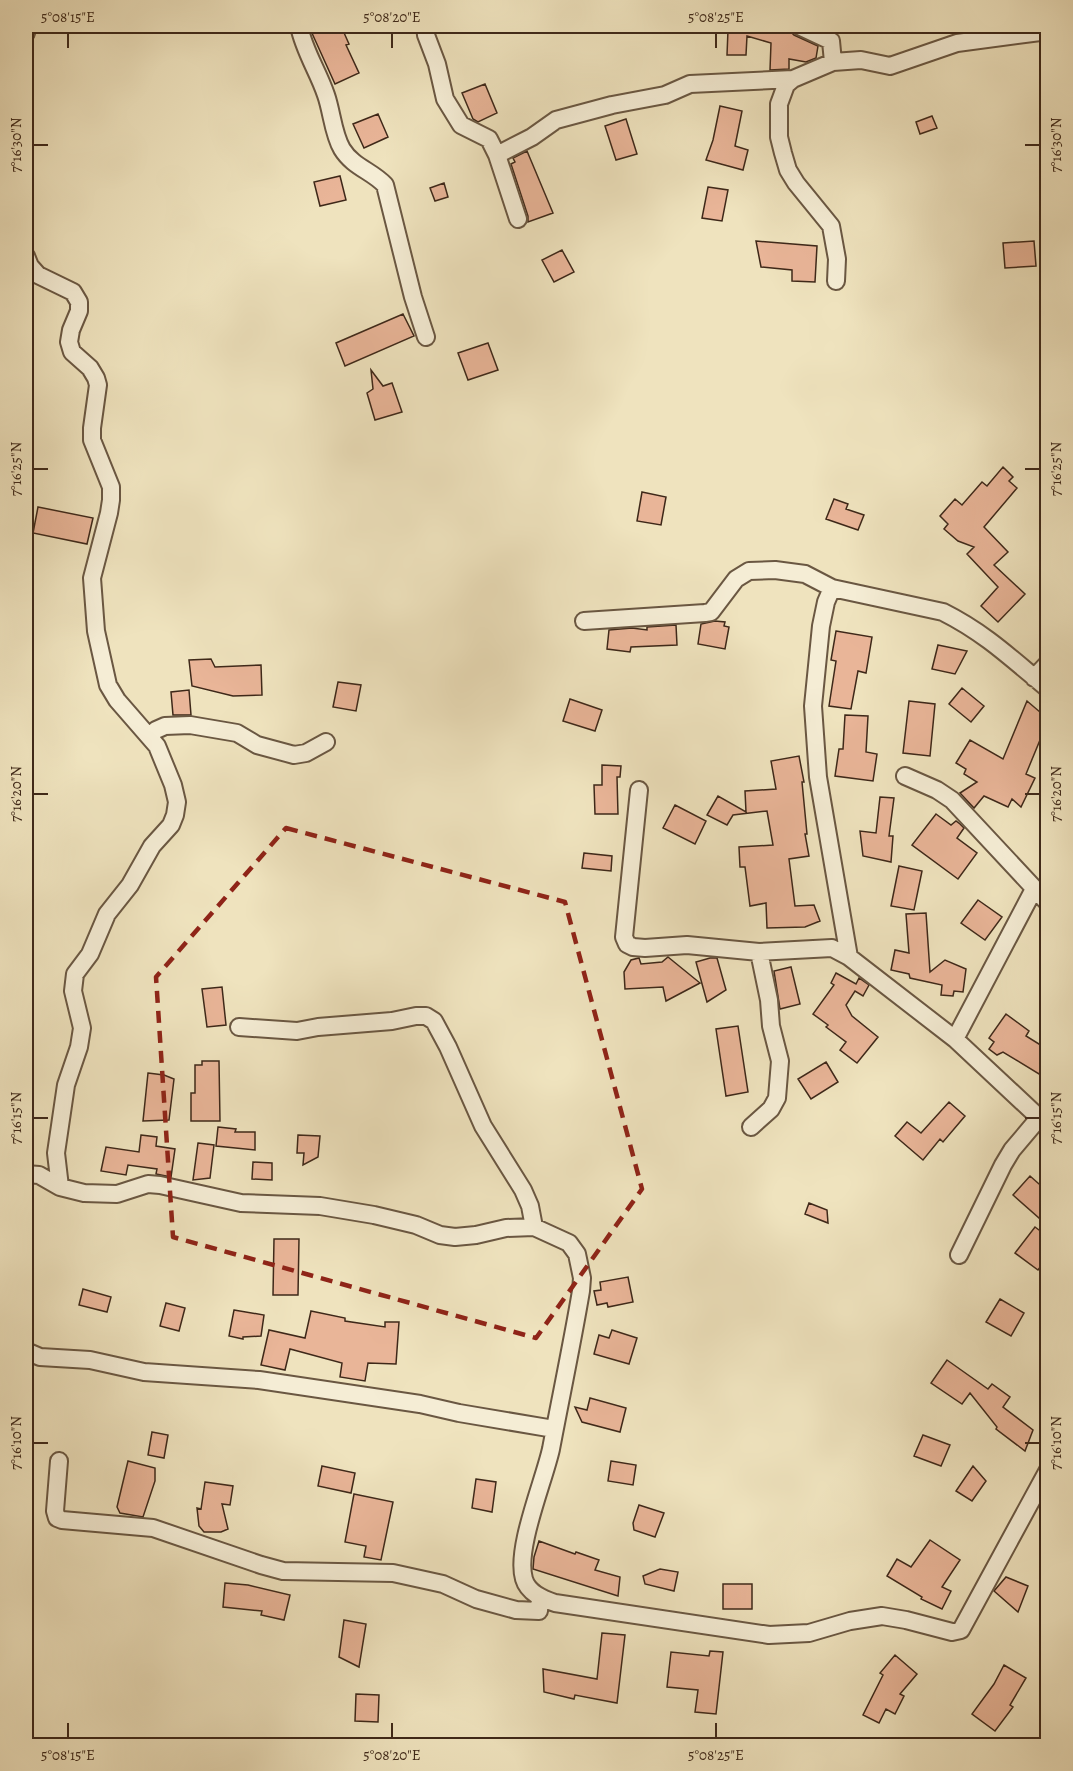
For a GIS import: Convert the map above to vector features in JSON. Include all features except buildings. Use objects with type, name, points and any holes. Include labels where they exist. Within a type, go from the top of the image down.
[{"type":"street","points":[[26,33],[27,26]]},
{"type":"street","points":[[299,26],[303,46],[327,96],[337,138],[342,149],[353,163],[376,176],[385,185],[413,297],[426,337]]},
{"type":"street","points":[[425,26],[445,99],[451,112],[461,125],[489,139],[497,155],[518,219]]},
{"type":"street","points":[[799,26],[831,41],[833,62]]},
{"type":"street","points":[[836,281],[837,259],[831,226],[792,177],[779,137],[779,104],[786,85],[793,79],[833,62],[861,60],[890,66],[946,46],[977,39],[1047,31]]},
{"type":"street","points":[[497,155],[556,120],[612,105],[665,95],[690,84],[793,79]]},
{"type":"street","points":[[26,256],[30,267],[38,275],[73,292],[79,302],[79,311],[69,342],[72,352],[90,368],[96,378],[98,385],[92,440],[111,487],[109,513],[92,578],[96,631],[108,685],[117,700],[157,746],[177,802],[176,815],[171,825],[152,846],[130,885],[107,914],[90,954],[75,974],[73,991],[82,1028],[79,1047],[66,1085],[56,1153],[60,1187]]},
{"type":"street","points":[[584,621],[711,612],[736,579],[749,572],[775,570],[804,574],[832,588],[943,612],[995,643],[1047,689]]},
{"type":"street","points":[[832,588],[826,602],[821,626],[813,706],[818,777],[849,957]]},
{"type":"street","points":[[1034,678],[1047,663]]},
{"type":"street","points":[[149,736],[165,726],[190,725],[237,733],[257,745],[294,755],[306,753],[326,742]]},
{"type":"street","points":[[905,776],[937,790],[951,800],[1047,903]]},
{"type":"street","points":[[639,790],[624,937],[627,944],[645,948],[687,945],[759,952],[832,948],[849,957],[955,1039],[1043,1122],[1012,1150],[958,1255]]},
{"type":"street","points":[[955,1039],[1034,890]]},
{"type":"street","points":[[751,1127],[771,1109],[777,1098],[780,1061],[771,1026],[769,1000],[759,952]]},
{"type":"street","points":[[239,1027],[297,1031],[366,1022],[392,1022],[416,1016],[426,1016],[434,1021],[488,1134],[523,1190],[530,1206],[534,1227]]},
{"type":"street","points":[[26,1174],[39,1175],[60,1187],[84,1194],[117,1194],[148,1184],[160,1185],[241,1203],[320,1206],[374,1215],[416,1225],[440,1235],[455,1237],[506,1228],[534,1227],[569,1244],[577,1254],[582,1278],[562,1399],[551,1450],[527,1532],[523,1559],[524,1580],[529,1588],[540,1598],[555,1603],[769,1635],[809,1633],[850,1621],[882,1616],[952,1632],[961,1630],[1047,1470]]},
{"type":"street","points":[[26,1352],[54,1359],[90,1360],[144,1372],[258,1380],[420,1404],[554,1429]]},
{"type":"street","points":[[59,1461],[55,1511],[57,1518],[62,1520],[153,1528],[261,1566],[283,1571],[393,1573],[443,1584],[476,1599],[516,1610],[539,1611],[540,1598]]},
{"type":"highlighted area","points":[[286,828],[565,902],[642,1189],[536,1338],[173,1237],[156,977]]}]
